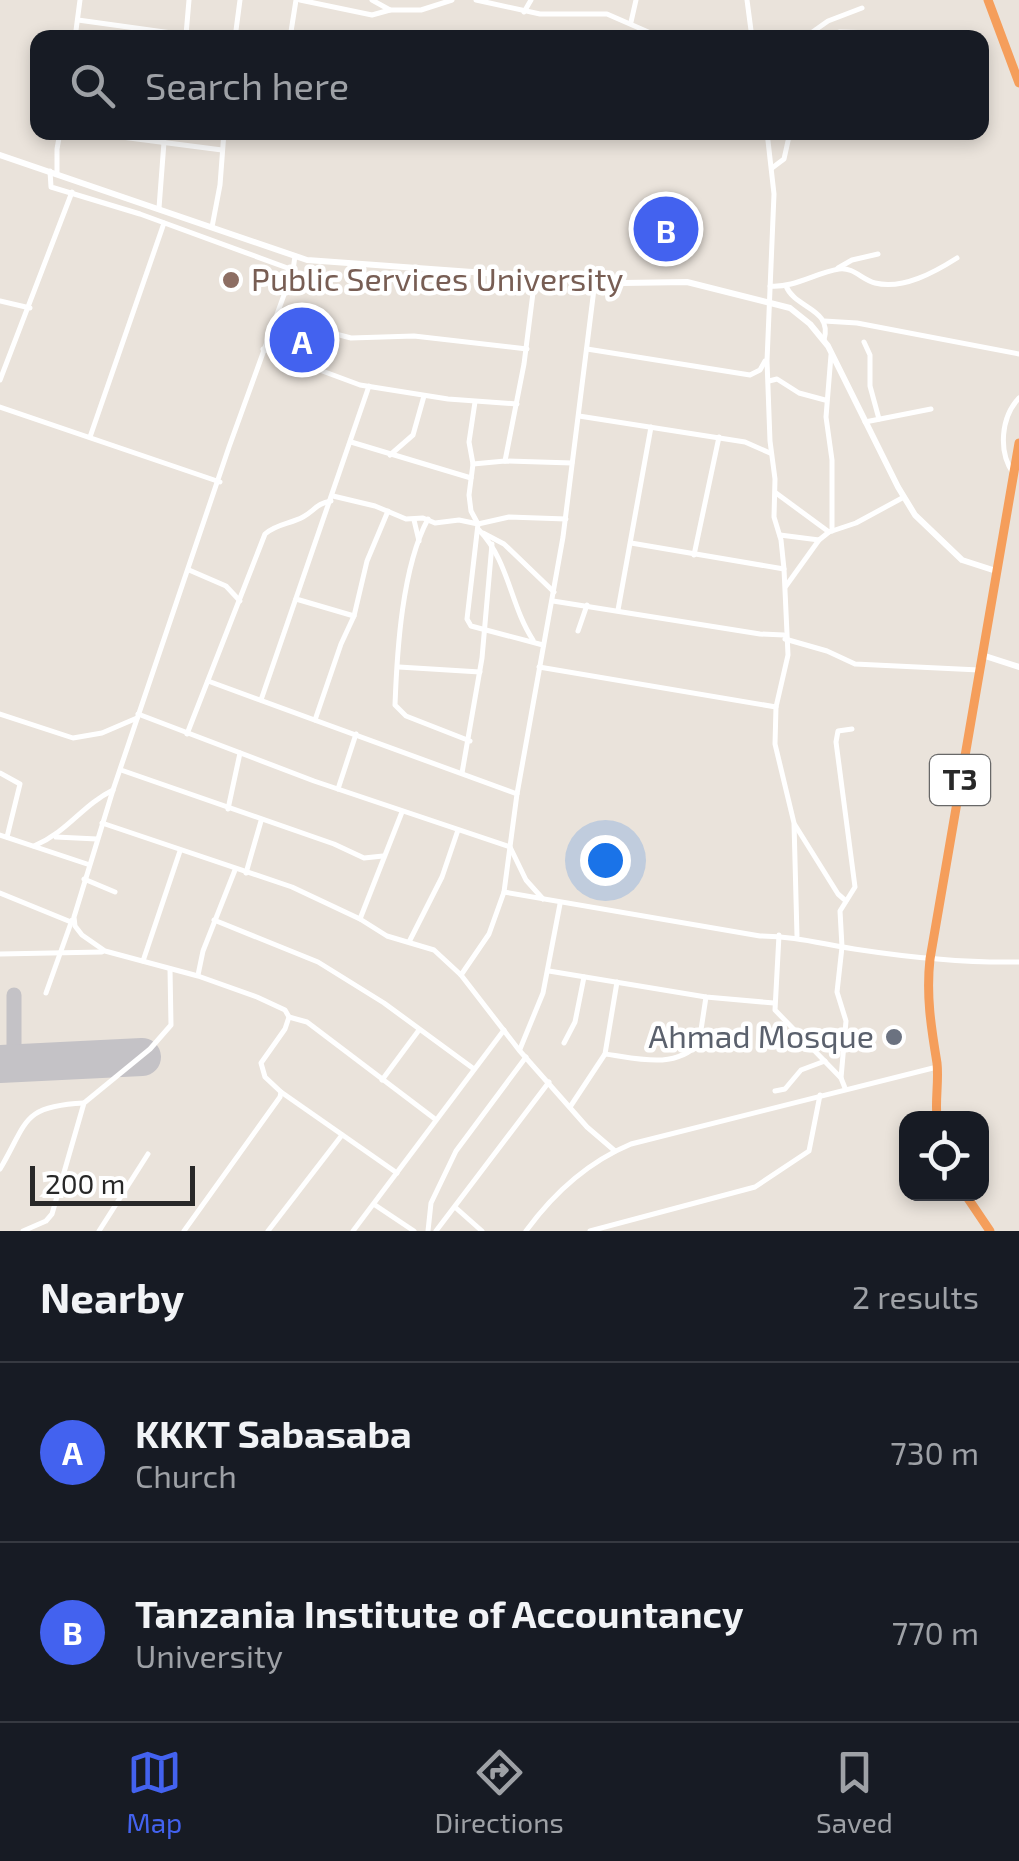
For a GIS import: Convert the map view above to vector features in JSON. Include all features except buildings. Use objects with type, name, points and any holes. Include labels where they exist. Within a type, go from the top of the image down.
[{"type":"highway","points":[[988,0],[1019,83]]},
{"type":"highway","name":"T3","points":[[937,1111],[938,1067],[930,1031],[930,959],[1019,443]]},
{"type":"highway","points":[[970,1201],[990,1231]]},
{"type":"highway","points":[[977,1212],[998,1231]]},
{"type":"main road","points":[[0,155],[315,261],[595,281],[687,282],[771,302],[802,316],[824,340],[904,497],[926,528],[962,560],[996,570]]},
{"type":"main road","points":[[982,655],[1019,667]]},
{"type":"street","points":[[76,30],[80,0]]},
{"type":"street","points":[[236,30],[240,0]]},
{"type":"street","points":[[292,30],[298,0],[368,15],[422,10],[452,0]]},
{"type":"street","points":[[372,0],[390,10]]},
{"type":"street","points":[[476,0],[524,12],[607,14],[646,30]]},
{"type":"street","points":[[524,12],[531,0]]},
{"type":"street","points":[[630,22],[636,0]]},
{"type":"street","points":[[747,0],[751,30]]},
{"type":"street","points":[[187,30],[191,2]]},
{"type":"street","points":[[816,30],[862,8]]},
{"type":"street","points":[[78,20],[146,30]]},
{"type":"street","points":[[58,140],[49,186],[293,270]]},
{"type":"street","points":[[152,140],[222,150]]},
{"type":"street","points":[[212,227],[223,140]]},
{"type":"street","points":[[768,140],[772,168],[768,349],[774,518],[786,586],[784,637],[788,663],[776,707],[775,753],[794,823],[797,936]]},
{"type":"street","points":[[772,168],[784,158],[788,140]]},
{"type":"street","points":[[159,208],[164,142]]},
{"type":"street","points":[[0,380],[72,192]]},
{"type":"street","points":[[90,437],[164,223]]},
{"type":"street","points":[[836,270],[852,260],[878,254]]},
{"type":"street","points":[[46,993],[295,256]]},
{"type":"street","points":[[770,286],[786,286],[848,269],[870,282],[890,284],[936,272],[957,258]]},
{"type":"street","points":[[505,461],[527,349],[535,276]]},
{"type":"street","points":[[461,975],[489,934],[504,892],[517,794],[566,519],[595,281]]},
{"type":"street","points":[[786,286],[792,298],[824,320],[1019,354]]},
{"type":"street","points":[[0,301],[30,308]]},
{"type":"street","points":[[275,318],[351,338],[414,336],[527,349]]},
{"type":"street","points":[[824,320],[824,340]]},
{"type":"street","points":[[864,342],[870,355],[870,386],[879,419]]},
{"type":"street","points":[[587,348],[750,375],[763,366],[768,349]]},
{"type":"street","points":[[264,349],[369,386],[474,402],[516,404]]},
{"type":"street","points":[[830,532],[832,460],[826,400],[832,352]]},
{"type":"street","points":[[769,380],[778,379],[799,394],[826,400]]},
{"type":"street","points":[[260,700],[369,386]]},
{"type":"street","points":[[390,455],[413,435],[424,395]]},
{"type":"street","points":[[1014,474],[1004,460],[1003,443],[1007,421],[1019,398]]},
{"type":"street","points":[[474,402],[468,446],[473,464],[471,510],[478,528],[492,544],[534,641]]},
{"type":"street","points":[[0,407],[220,482]]},
{"type":"street","points":[[865,422],[931,409]]},
{"type":"street","points":[[579,416],[745,442],[772,455]]},
{"type":"street","points":[[618,610],[651,427]]},
{"type":"street","points":[[694,555],[719,438]]},
{"type":"street","points":[[351,442],[471,478]]},
{"type":"street","points":[[473,464],[572,464]]},
{"type":"street","points":[[776,493],[830,532]]},
{"type":"street","points":[[786,586],[819,540],[904,497]]},
{"type":"street","points":[[188,734],[268,530],[304,516],[316,504],[332,498],[414,520],[452,521],[478,528],[504,544],[554,592]]},
{"type":"street","points":[[316,720],[340,644],[354,616],[367,561],[388,510]]},
{"type":"street","points":[[452,521],[471,510]]},
{"type":"street","points":[[478,528],[509,517],[566,519]]},
{"type":"street","points":[[428,519],[400,618],[395,705],[398,711],[470,741]]},
{"type":"street","points":[[414,520],[419,542]]},
{"type":"street","points":[[478,528],[467,619],[471,626],[543,645]]},
{"type":"street","points":[[780,535],[819,540]]},
{"type":"street","points":[[631,543],[784,568]]},
{"type":"street","points":[[462,773],[480,672],[492,544]]},
{"type":"street","points":[[188,570],[226,586],[245,588]]},
{"type":"street","points":[[226,586],[240,602]]},
{"type":"street","points":[[296,599],[354,616]]},
{"type":"street","points":[[553,601],[784,637],[854,664],[979,670]]},
{"type":"street","points":[[578,630],[587,605]]},
{"type":"street","points":[[540,666],[776,707]]},
{"type":"street","points":[[398,667],[480,672]]},
{"type":"street","points":[[208,680],[517,794]]},
{"type":"street","points":[[0,714],[73,738],[102,734],[138,716],[338,790],[510,847],[526,880],[546,902]]},
{"type":"street","points":[[841,1078],[846,1030],[837,992],[842,947],[840,911],[853,894],[855,880],[836,742],[840,729],[852,729]]},
{"type":"street","points":[[338,790],[356,734]]},
{"type":"street","points":[[228,808],[240,753]]},
{"type":"street","points":[[121,770],[364,858],[382,856]]},
{"type":"street","points":[[0,772],[18,780],[20,788],[3,836],[89,864]]},
{"type":"street","points":[[34,846],[56,837],[90,805],[113,790]]},
{"type":"street","points":[[360,919],[402,812]]},
{"type":"street","points":[[246,873],[261,821]]},
{"type":"street","points":[[794,823],[846,901]]},
{"type":"street","points":[[102,824],[292,887],[387,936],[434,950],[461,975],[587,1127],[615,1151]]},
{"type":"street","points":[[409,942],[442,877],[458,830]]},
{"type":"street","points":[[56,837],[97,839]]},
{"type":"street","points":[[143,961],[180,851]]},
{"type":"street","points":[[198,976],[202,951],[235,870]]},
{"type":"street","points":[[84,880],[115,892]]},
{"type":"street","points":[[504,892],[760,936],[797,936],[842,947],[930,959],[1019,962]]},
{"type":"street","points":[[0,894],[72,919],[82,935],[104,951]]},
{"type":"street","points":[[520,1050],[536,1016],[549,971],[560,904]]},
{"type":"street","points":[[214,920],[318,962],[474,1069]]},
{"type":"street","points":[[779,935],[774,1003],[778,1014],[841,1078],[845,1088]]},
{"type":"street","points":[[0,954],[104,951],[198,976],[276,1004],[288,1017],[285,1029],[261,1063],[265,1077],[397,1173]]},
{"type":"street","points":[[23,1231],[52,1214],[84,1103],[150,1049],[167,1030],[172,1019],[170,969]]},
{"type":"street","points":[[549,971],[706,997],[774,1003]]},
{"type":"street","points":[[564,1043],[575,1022],[584,976]]},
{"type":"street","points":[[570,1107],[605,1054],[617,982]]},
{"type":"street","points":[[605,1054],[646,1062],[687,1054],[699,1043],[706,997]]},
{"type":"street","points":[[288,1017],[308,1022],[435,1119]]},
{"type":"street","points":[[382,1080],[419,1030]]},
{"type":"street","points":[[353,1231],[504,1030]]},
{"type":"street","points":[[428,1231],[431,1203],[449,1164],[526,1057]]},
{"type":"street","points":[[775,1091],[785,1089],[801,1070],[825,1061]]},
{"type":"street","points":[[529,1230],[568,1184],[615,1151],[668,1133],[938,1067]]},
{"type":"street","points":[[436,1231],[549,1082]]},
{"type":"street","points":[[184,1231],[281,1092]]},
{"type":"street","points":[[590,1231],[766,1183],[809,1152],[820,1096]]},
{"type":"street","points":[[0,1169],[19,1129],[30,1116],[60,1104],[84,1103]]},
{"type":"street","points":[[268,1231],[342,1135]]},
{"type":"street","points":[[99,1231],[148,1154]]},
{"type":"street","points":[[374,1204],[414,1231]]},
{"type":"street","points":[[456,1208],[482,1231]]},
{"type":"taxiway","points":[[14,995],[14,1063]]},
{"type":"runway","points":[[0,1064],[142,1057]]},
{"type":"place","name":"Tanzania Institute of Accountancy","points":[[666,229]]},
{"type":"place","name":"Public Services University","points":[[231,280]]},
{"type":"place","name":"KKKT Sabasaba","points":[[302,340]]},
{"type":"place","name":"Ahmad Mosque","points":[[894,1037]]}]
